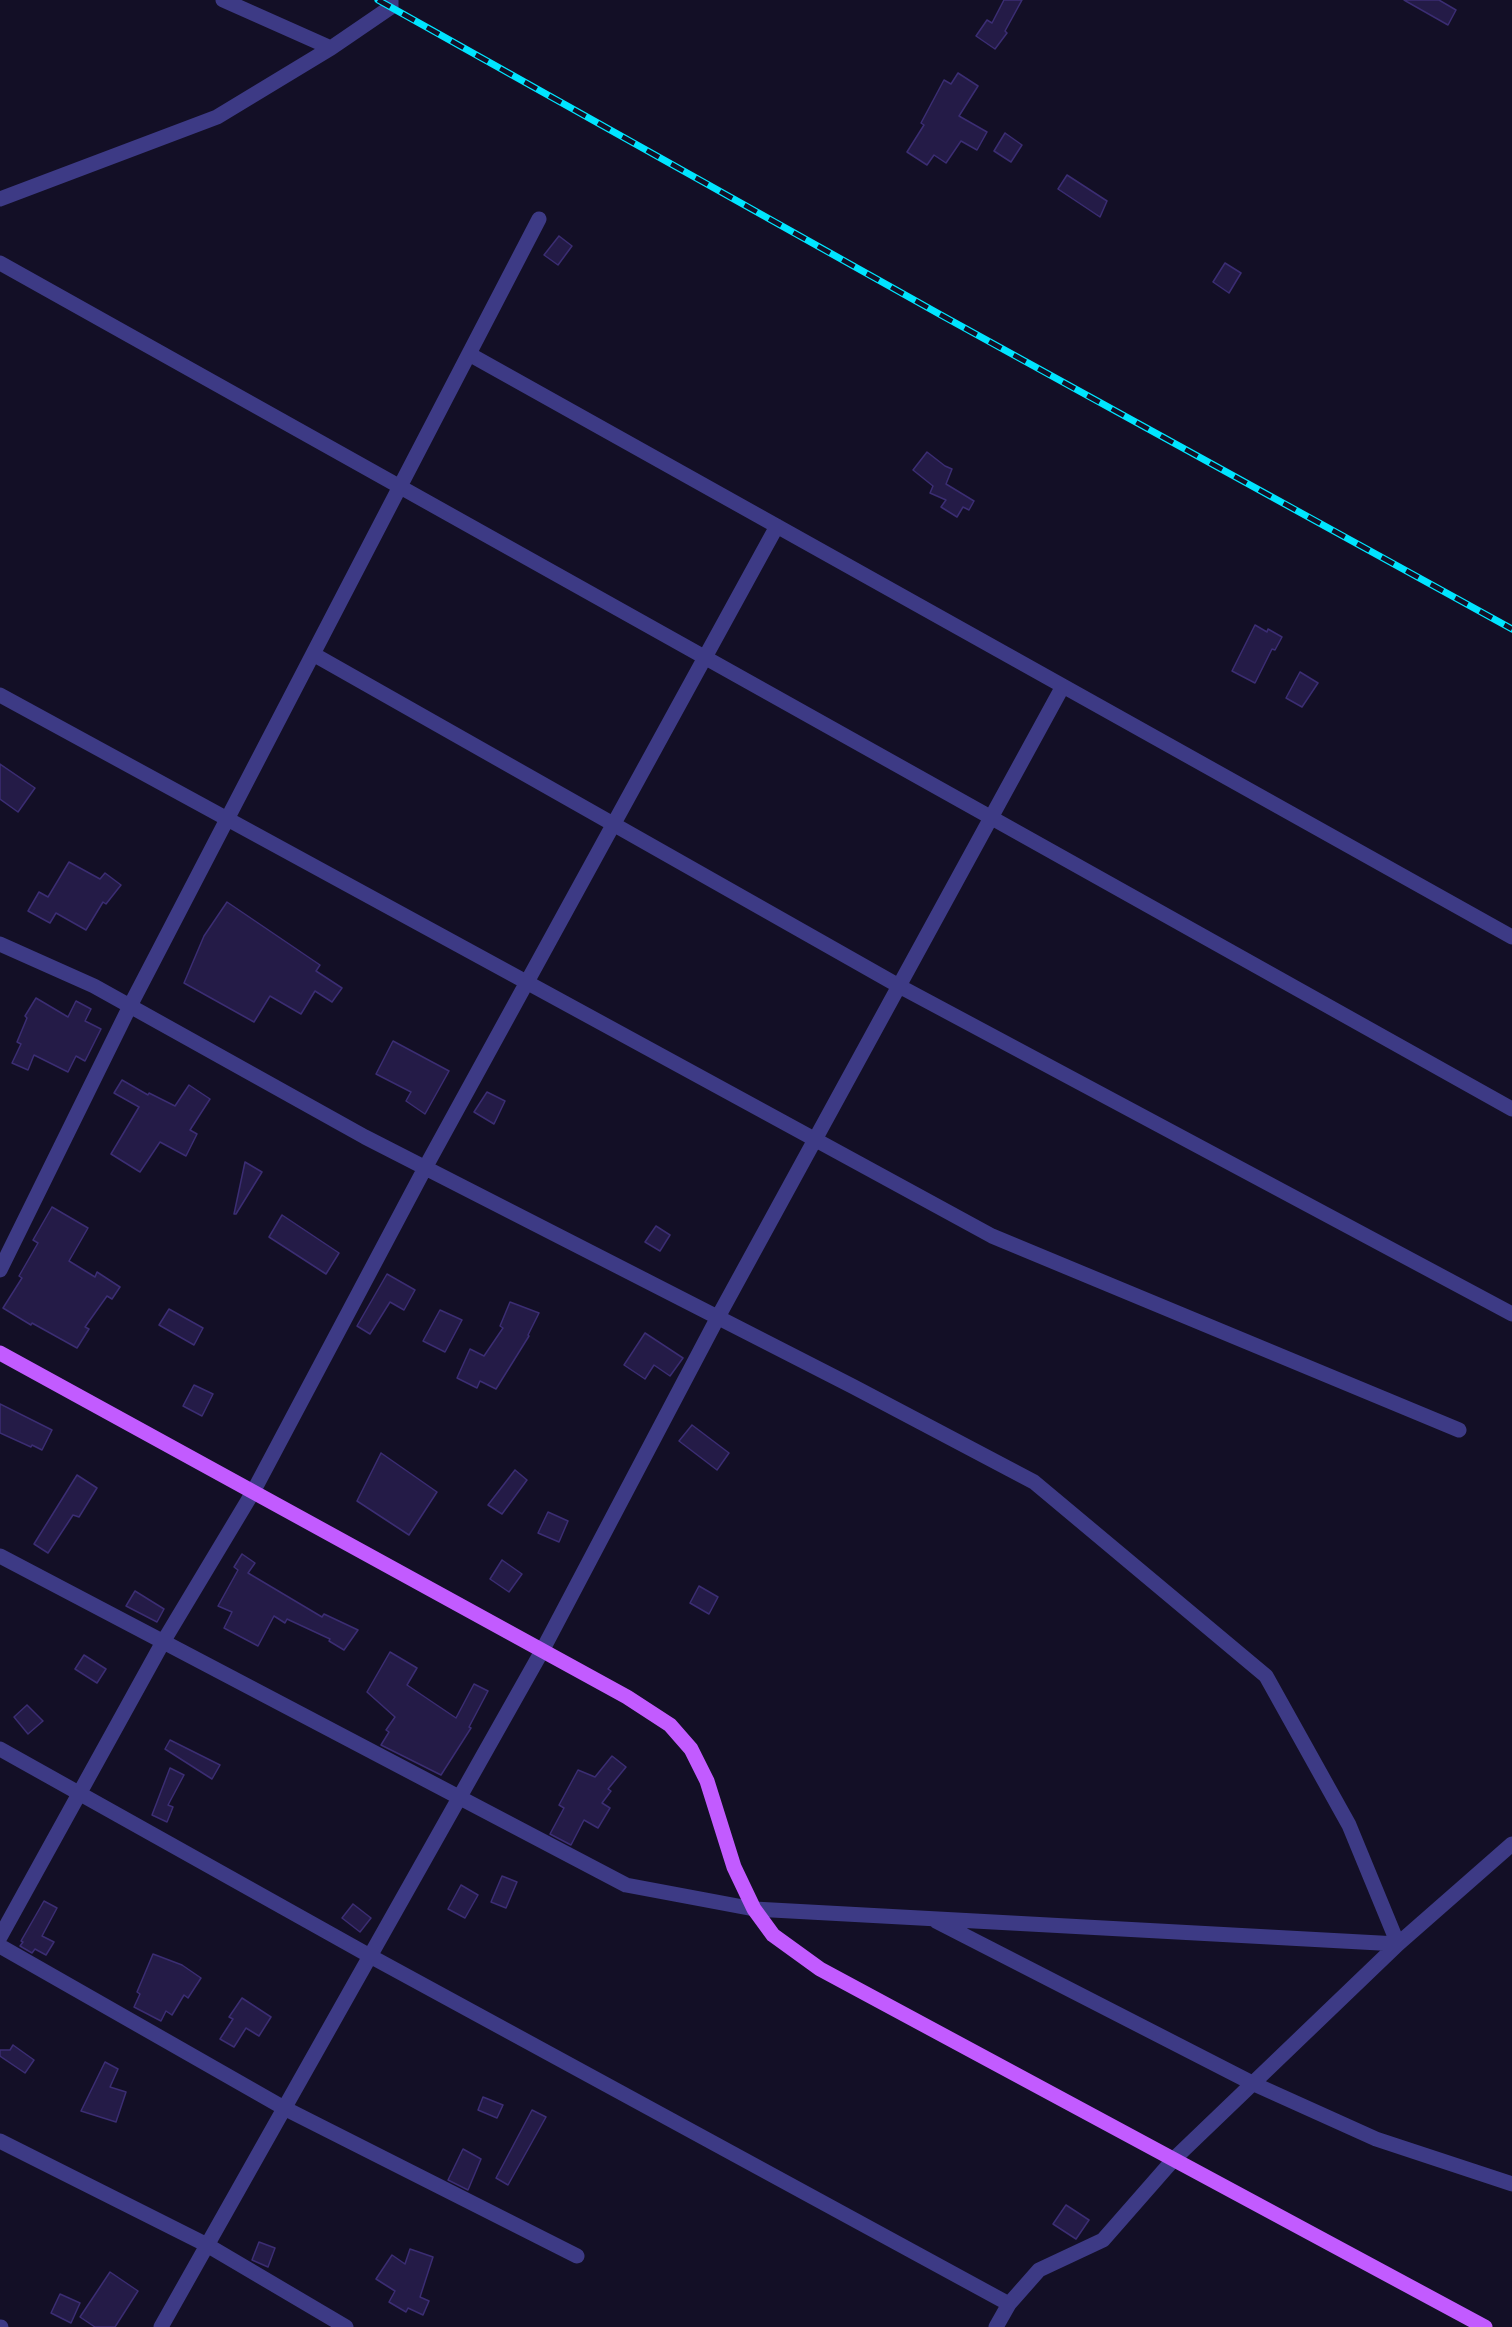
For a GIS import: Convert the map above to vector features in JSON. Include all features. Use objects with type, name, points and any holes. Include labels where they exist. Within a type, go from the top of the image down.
[{"type":"main road","points":[[0,1353],[627,1697],[670,1725],[691,1749],[707,1781],[734,1868],[754,1909],[773,1935],[820,1969],[1485,2327]]},
{"type":"street","points":[[224,0],[331,48]]},
{"type":"street","points":[[0,199],[217,117],[331,48],[390,7],[391,0]]},
{"type":"street","points":[[0,1270],[130,1006],[539,219]]},
{"type":"street","points":[[0,263],[1512,1109]]},
{"type":"street","points":[[469,354],[1512,937]]},
{"type":"street","points":[[0,1936],[163,1642],[253,1492],[425,1168],[777,526]]},
{"type":"street","points":[[313,654],[899,986],[1512,1314]]},
{"type":"street","points":[[161,2327],[542,1651],[718,1317],[1063,686]]},
{"type":"street","points":[[0,694],[992,1236],[1459,1430]]},
{"type":"street","points":[[0,944],[94,986],[365,1137],[718,1317],[1034,1482],[1266,1676],[1349,1825],[1398,1944]]},
{"type":"street","points":[[0,1556],[626,1885],[754,1909],[1398,1944]]},
{"type":"street","points":[[0,1749],[370,1956],[1009,2304]]},
{"type":"street","points":[[996,2327],[1009,2304],[1039,2270],[1103,2240],[1174,2159],[1398,1944],[1512,1844]]},
{"type":"street","points":[[930,1918],[1254,2084],[1376,2139],[1512,2184]]},
{"type":"street","points":[[0,1946],[284,2108],[577,2256]]},
{"type":"street","points":[[0,2141],[207,2245],[346,2327]]},
{"type":"building","points":[[1004,0],[1022,0],[1005,31],[1007,33],[995,49],[976,36],[987,20],[992,23]]},
{"type":"building","points":[[1404,0],[1439,0],[1456,10],[1448,25]]},
{"type":"building","points":[[958,73],[978,86],[959,116],[987,132],[977,150],[961,141],[946,163],[934,155],[927,165],[907,152],[924,125],[921,123],[944,80],[951,84]]},
{"type":"building","points":[[1005,133],[1022,145],[1011,162],[994,151]]},
{"type":"building","points":[[1067,175],[1107,201],[1100,217],[1058,189]]},
{"type":"building","points":[[559,236],[572,246],[558,265],[544,255]]},
{"type":"building","points":[[1225,263],[1241,273],[1229,293],[1213,282]]},
{"type":"building","points":[[927,452],[952,469],[946,484],[974,501],[969,510],[963,507],[957,517],[941,507],[946,500],[930,493],[933,486],[913,470]]},
{"type":"building","points":[[1255,625],[1282,637],[1275,650],[1272,649],[1255,683],[1232,671]]},
{"type":"building","points":[[1300,672],[1318,683],[1302,707],[1286,698]]},
{"type":"building","points":[[0,764],[35,788],[18,812],[0,799]]},
{"type":"building","points":[[69,862],[100,879],[105,873],[121,885],[106,904],[103,902],[86,930],[56,913],[50,923],[28,911],[39,892],[48,897]]},
{"type":"building","points":[[227,902],[320,965],[316,971],[342,988],[332,1002],[315,991],[301,1014],[270,996],[254,1022],[184,983],[204,936]]},
{"type":"building","points":[[36,998],[68,1017],[76,1001],[91,1009],[85,1021],[101,1029],[85,1061],[76,1056],[68,1072],[34,1055],[28,1070],[12,1063],[21,1044],[17,1042],[27,1018],[25,1016]]},
{"type":"building","points":[[393,1041],[449,1071],[425,1114],[406,1101],[411,1092],[376,1074]]},
{"type":"building","points":[[122,1080],[148,1095],[149,1093],[175,1106],[189,1085],[210,1099],[190,1130],[197,1134],[186,1156],[160,1142],[140,1172],[111,1154],[139,1107],[114,1093]]},
{"type":"building","points":[[487,1092],[505,1101],[494,1124],[474,1112]]},
{"type":"building","points":[[245,1162],[262,1172],[234,1214]]},
{"type":"building","points":[[52,1207],[88,1228],[69,1261],[95,1277],[97,1272],[120,1287],[112,1299],[107,1296],[85,1327],[89,1329],[77,1348],[3,1308],[22,1278],[19,1276],[38,1243],[33,1240]]},
{"type":"building","points":[[282,1215],[339,1253],[326,1274],[269,1237]]},
{"type":"building","points":[[656,1226],[670,1235],[660,1251],[645,1242]]},
{"type":"building","points":[[387,1274],[415,1290],[404,1310],[390,1302],[370,1334],[357,1326]]},
{"type":"building","points":[[510,1302],[539,1313],[529,1336],[496,1389],[480,1381],[477,1388],[457,1378],[470,1349],[484,1356],[503,1328],[500,1326]]},
{"type":"building","points":[[169,1309],[203,1328],[194,1345],[159,1325]]},
{"type":"building","points":[[440,1310],[462,1320],[445,1352],[423,1341]]},
{"type":"building","points":[[645,1333],[683,1358],[670,1376],[654,1365],[645,1379],[624,1365]]},
{"type":"building","points":[[194,1385],[213,1394],[202,1416],[183,1406]]},
{"type":"building","points":[[0,1404],[52,1430],[42,1450],[0,1433]]},
{"type":"building","points":[[692,1425],[729,1453],[717,1470],[679,1441]]},
{"type":"building","points":[[381,1453],[437,1492],[409,1535],[357,1501]]},
{"type":"building","points":[[515,1470],[527,1480],[502,1514],[488,1505]]},
{"type":"building","points":[[77,1475],[97,1488],[79,1517],[73,1515],[48,1553],[34,1544]]},
{"type":"building","points":[[548,1512],[568,1521],[559,1542],[538,1533]]},
{"type":"building","points":[[242,1554],[255,1563],[248,1573],[322,1617],[324,1614],[358,1630],[344,1650],[329,1641],[330,1639],[287,1619],[285,1623],[274,1616],[258,1646],[224,1628],[232,1612],[218,1606],[238,1570],[234,1567]]},
{"type":"building","points":[[502,1560],[522,1574],[509,1592],[490,1579]]},
{"type":"building","points":[[699,1586],[718,1597],[709,1614],[690,1603]]},
{"type":"building","points":[[135,1591],[164,1609],[157,1622],[126,1606]]},
{"type":"building","points":[[390,1652],[417,1668],[407,1685],[456,1718],[474,1684],[488,1691],[469,1727],[471,1728],[441,1775],[381,1745],[389,1732],[386,1730],[395,1717],[367,1692]]},
{"type":"building","points":[[84,1655],[106,1669],[97,1683],[75,1669]]},
{"type":"building","points":[[27,1705],[43,1721],[28,1734],[14,1717]]},
{"type":"building","points":[[170,1740],[220,1765],[212,1779],[165,1749]]},
{"type":"building","points":[[612,1756],[626,1767],[608,1789],[611,1791],[602,1803],[610,1808],[598,1828],[584,1820],[571,1845],[550,1834],[564,1808],[559,1805],[578,1770],[595,1777]]},
{"type":"building","points":[[170,1768],[184,1775],[168,1805],[173,1807],[167,1822],[152,1815]]},
{"type":"building","points":[[502,1876],[517,1882],[506,1908],[491,1902]]},
{"type":"building","points":[[461,1885],[478,1895],[465,1918],[448,1909]]},
{"type":"building","points":[[44,1901],[57,1908],[42,1936],[54,1942],[46,1955],[35,1949],[32,1953],[20,1946]]},
{"type":"building","points":[[353,1904],[371,1918],[360,1932],[342,1918]]},
{"type":"building","points":[[153,1954],[182,1965],[201,1978],[188,1998],[184,1995],[172,2015],[166,2011],[161,2021],[134,2007],[140,1994],[137,1992]]},
{"type":"building","points":[[242,1998],[271,2017],[259,2036],[246,2028],[234,2047],[220,2039],[233,2019],[229,2017]]},
{"type":"building","points":[[13,2045],[34,2060],[25,2073],[0,2056],[0,2050],[10,2050]]},
{"type":"building","points":[[105,2062],[118,2069],[110,2087],[126,2092],[116,2122],[81,2111]]},
{"type":"building","points":[[483,2097],[503,2105],[497,2118],[478,2110]]},
{"type":"building","points":[[532,2110],[546,2117],[508,2185],[496,2178]]},
{"type":"building","points":[[463,2149],[481,2159],[468,2190],[448,2180]]},
{"type":"building","points":[[1066,2205],[1089,2220],[1076,2239],[1053,2224]]},
{"type":"building","points":[[259,2242],[275,2248],[268,2267],[252,2260]]},
{"type":"building","points":[[410,2249],[433,2257],[420,2297],[429,2301],[423,2315],[408,2308],[406,2312],[389,2302],[395,2291],[376,2279],[392,2255],[405,2264]]},
{"type":"building","points":[[110,2272],[138,2291],[115,2327],[95,2327],[80,2317]]},
{"type":"building","points":[[60,2294],[80,2303],[71,2323],[51,2313]]},
{"type":"railway","points":[[378,0],[941,315],[1512,629]]}]
